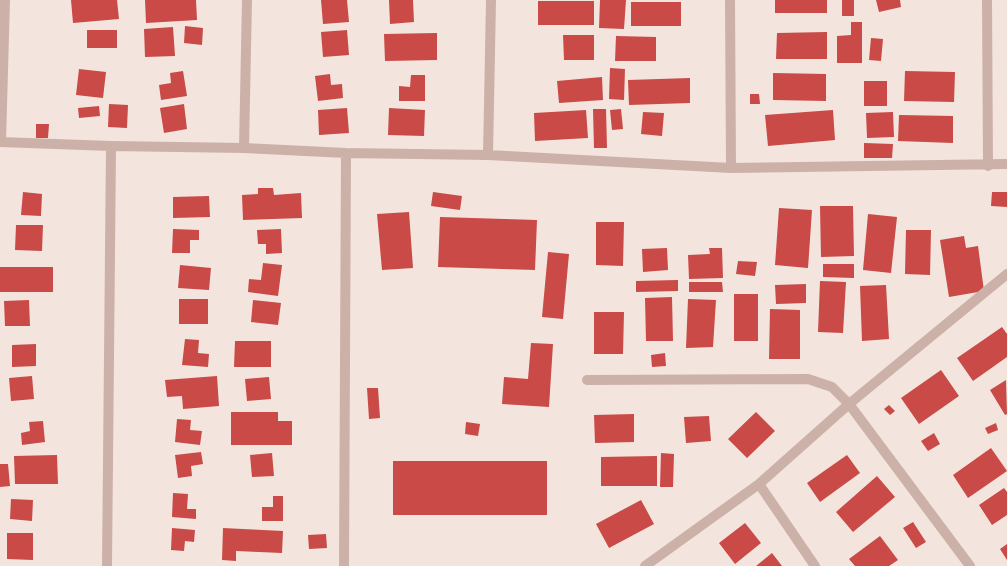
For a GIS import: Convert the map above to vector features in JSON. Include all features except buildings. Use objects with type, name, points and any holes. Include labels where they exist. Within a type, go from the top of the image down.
[{"type":"street","points":[[5,0],[1,142],[111,146],[244,148],[346,153],[488,155],[731,168],[988,166],[1007,164]]},
{"type":"street","points":[[244,148],[247,0]]},
{"type":"street","points":[[488,155],[491,0]]},
{"type":"street","points":[[730,0],[731,168]]},
{"type":"street","points":[[987,0],[988,166]]},
{"type":"street","points":[[107,566],[111,146]]},
{"type":"street","points":[[344,566],[346,153]]},
{"type":"street","points":[[645,566],[759,484],[849,404],[1007,274]]},
{"type":"street","points":[[587,380],[808,379],[832,387],[849,404],[970,566]]},
{"type":"street","points":[[759,484],[816,566]]}]
